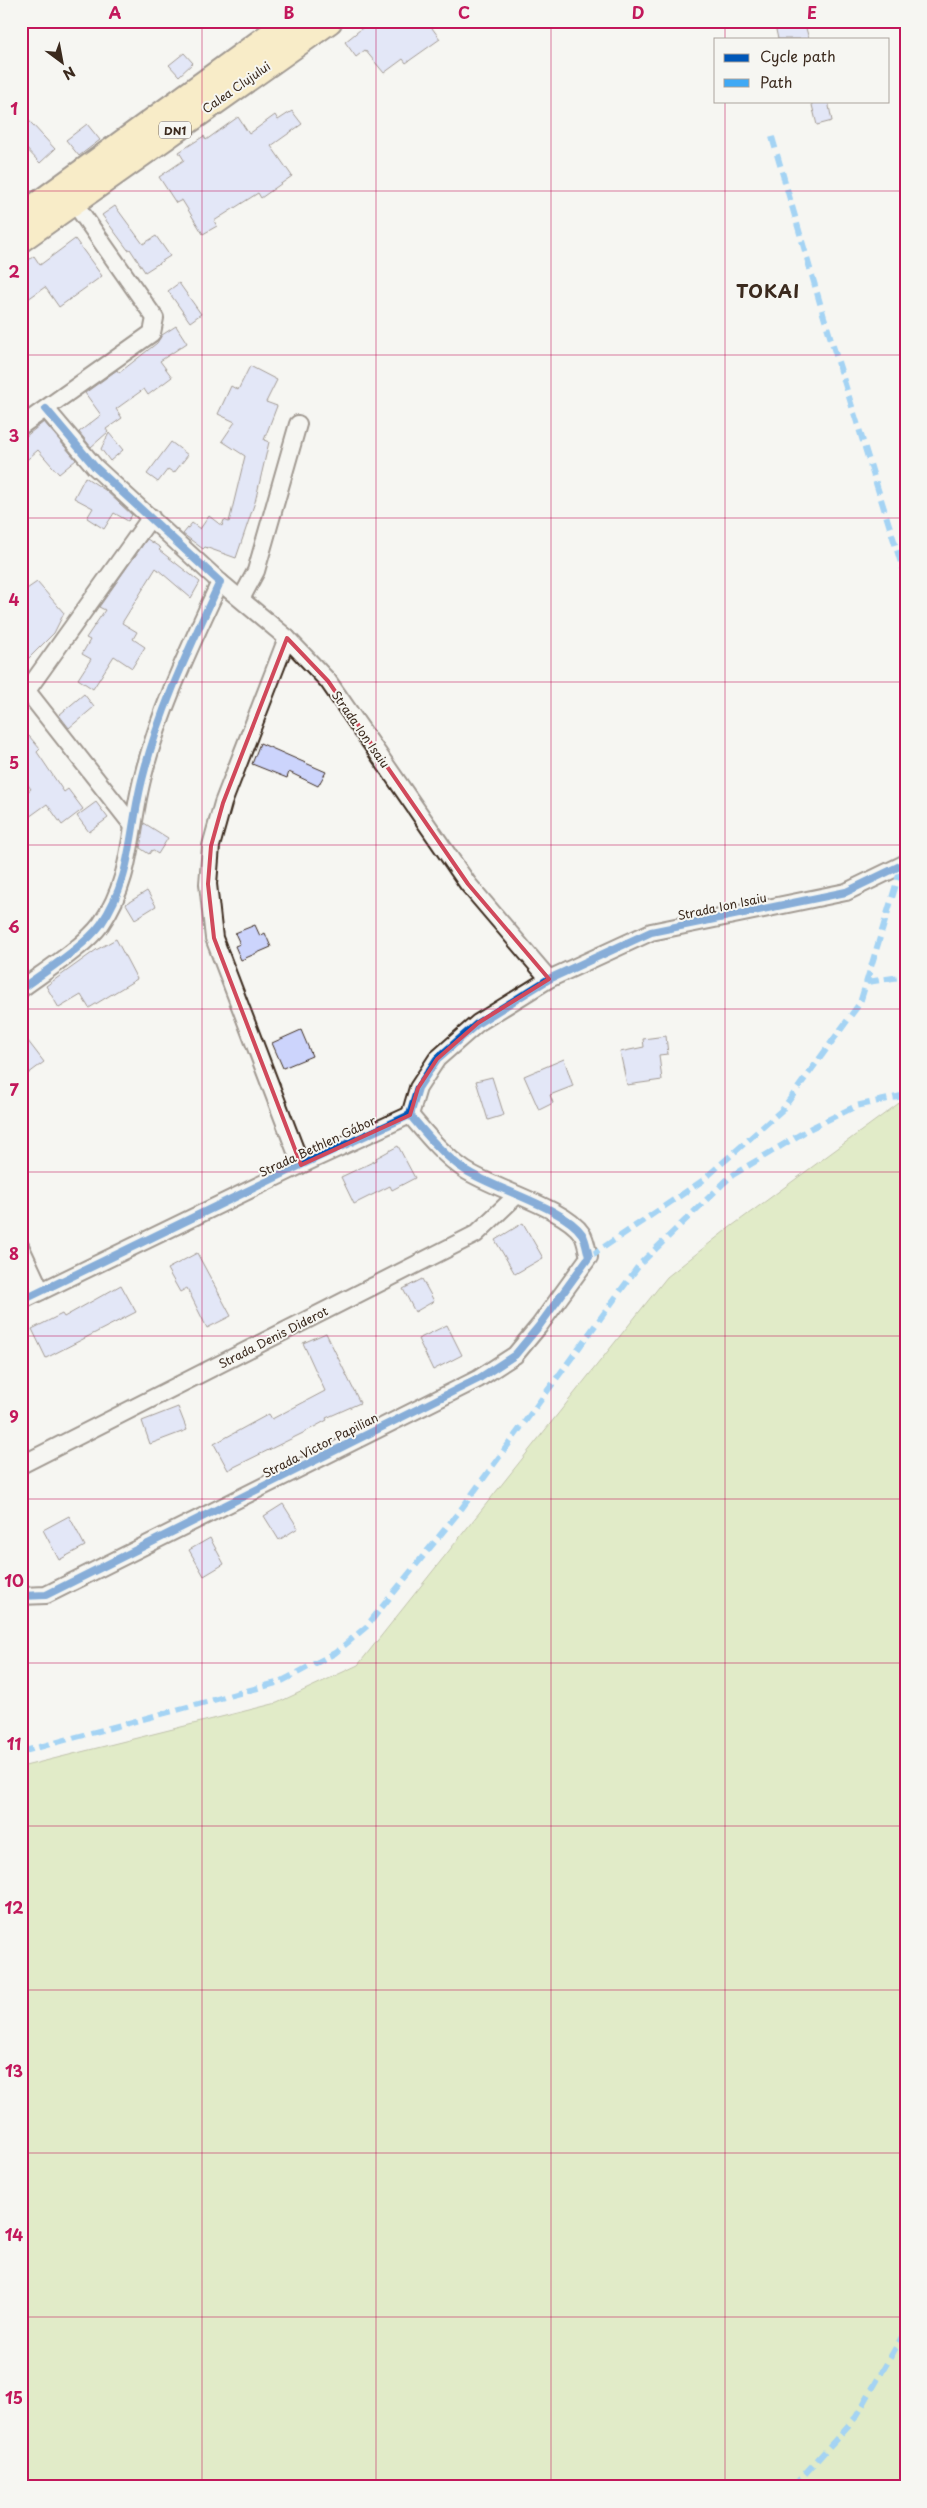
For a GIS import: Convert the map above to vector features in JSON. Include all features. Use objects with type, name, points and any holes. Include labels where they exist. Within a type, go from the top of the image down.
[{"type":"main road","name":"Calea Clujului","points":[[21,217],[290,21]]},
{"type":"main road","name":"Calea Clujului","points":[[21,239],[329,21]]},
{"type":"street","points":[[21,426],[152,333],[155,326],[155,318],[73,201]]},
{"type":"street","name":"Strada Ion Isaiu","points":[[46,409],[95,467],[220,582],[287,638],[328,681],[468,884],[549,979],[650,932],[846,892],[904,864]]},
{"type":"street","points":[[241,599],[256,571],[298,424]]},
{"type":"street","points":[[133,826],[24,695],[150,517]]},
{"type":"street","points":[[21,989],[99,926],[118,896],[129,860],[133,826],[143,776],[162,713],[220,582]]},
{"type":"street","points":[[287,638],[223,803],[211,846],[208,884],[214,938],[301,1165]]},
{"type":"street","points":[[516,1196],[465,1170],[438,1147],[410,1115],[418,1088],[437,1059],[478,1023],[549,979]]},
{"type":"street","name":"Strada Bethlen Gábor","points":[[21,1301],[301,1165],[410,1115]]},
{"type":"street","name":"Strada Victor Papilian","points":[[21,1596],[46,1595],[478,1378],[514,1355],[539,1326],[589,1256],[583,1236],[572,1223],[556,1213],[516,1196]]},
{"type":"street","name":"Strada Denis Diderot","points":[[21,1465],[476,1234],[516,1196]]},
{"type":"street","points":[[21,1248],[40,1291]]},
{"type":"highlighted area","points":[[287,638],[328,681],[468,884],[549,979],[478,1023],[437,1059],[418,1088],[410,1115],[301,1165],[214,938],[208,884],[211,846],[223,803]]},
{"type":"green space","points":[[906,1098],[906,2487],[21,2487],[21,1767],[277,1703],[358,1665],[667,1277],[725,1231]]},
{"type":"building","points":[[371,21],[427,21],[440,39],[406,63],[403,59],[384,73],[365,50],[356,57],[345,42]]},
{"type":"building","points":[[774,21],[804,21],[809,38],[778,38]]},
{"type":"building","points":[[184,53],[193,63],[179,76],[169,65]]},
{"type":"building","points":[[811,102],[828,102],[832,121],[817,125]]},
{"type":"building","points":[[292,111],[302,124],[271,146],[292,176],[261,198],[258,193],[214,221],[217,226],[203,234],[182,200],[176,203],[159,177],[184,160],[179,152],[204,136],[206,140],[238,117],[249,134],[275,115],[278,120]]},
{"type":"building","points":[[21,112],[55,149],[40,163],[21,143]]},
{"type":"building","points":[[87,124],[100,140],[79,156],[66,140]]},
{"type":"building","points":[[115,206],[143,244],[156,236],[170,256],[145,272],[130,249],[128,250],[102,215]]},
{"type":"building","points":[[75,239],[102,276],[59,307],[45,287],[21,304],[21,266],[34,256],[40,265]]},
{"type":"building","points":[[179,283],[201,314],[190,322],[168,291]]},
{"type":"building","points":[[176,326],[187,343],[160,361],[172,377],[148,395],[144,389],[116,409],[122,418],[106,429],[108,432],[91,447],[79,432],[101,415],[85,393],[117,370],[119,373],[157,343],[162,335]]},
{"type":"building","points":[[250,366],[277,380],[266,402],[277,406],[264,440],[269,442],[255,502],[236,558],[205,547],[203,549],[183,534],[192,523],[200,529],[209,516],[222,526],[224,520],[229,522],[245,456],[222,441],[235,422],[218,414],[231,386],[238,390]]},
{"type":"building","points":[[44,422],[76,460],[59,474],[38,450],[21,465],[21,440]]},
{"type":"building","points":[[109,433],[123,450],[110,461],[101,449]]},
{"type":"building","points":[[171,442],[188,455],[174,473],[168,469],[158,482],[147,474]]},
{"type":"building","points":[[85,477],[105,490],[132,515],[128,521],[114,513],[104,529],[87,518],[93,508],[74,498]]},
{"type":"building","points":[[147,539],[161,548],[159,550],[200,582],[191,598],[156,568],[122,623],[137,632],[133,639],[145,647],[132,668],[114,656],[93,689],[78,679],[91,659],[82,654],[90,640],[86,638],[105,610],[99,607]]},
{"type":"building","points":[[37,582],[64,613],[54,633],[21,666],[21,593]]},
{"type":"building","points":[[84,694],[94,707],[69,728],[59,715]]},
{"type":"building","points":[[21,732],[26,738],[29,736],[40,749],[37,752],[64,792],[68,789],[83,809],[62,825],[47,804],[29,817],[21,806],[21,796],[31,789],[21,776],[21,772],[28,766],[25,761],[21,764]]},
{"type":"building","points":[[260,743],[326,772],[318,786],[289,772],[287,778],[252,764]]},
{"type":"building","points":[[96,802],[108,818],[89,832],[77,816]]},
{"type":"building","points":[[144,823],[168,838],[158,854],[152,850],[149,854],[140,848]]},
{"type":"building","points":[[147,891],[156,906],[135,919],[126,904]]},
{"type":"building","points":[[255,925],[260,936],[265,933],[271,947],[241,960],[235,946],[240,944],[235,933]]},
{"type":"building","points":[[116,939],[137,979],[89,1008],[81,995],[59,1008],[46,986],[96,950]]},
{"type":"building","points":[[301,1030],[312,1056],[283,1068],[272,1043]]},
{"type":"building","points":[[21,1032],[44,1062],[21,1079]]},
{"type":"building","points":[[666,1036],[668,1054],[659,1055],[662,1080],[627,1085],[620,1052],[644,1047],[643,1039]]},
{"type":"building","points":[[564,1059],[573,1086],[550,1095],[553,1103],[539,1110],[524,1076]]},
{"type":"building","points":[[492,1077],[504,1115],[488,1120],[476,1081]]},
{"type":"building","points":[[398,1146],[415,1178],[392,1190],[390,1186],[354,1204],[341,1177],[377,1160],[376,1158]]},
{"type":"building","points":[[523,1223],[543,1258],[515,1274],[495,1240]]},
{"type":"building","points":[[197,1253],[231,1316],[207,1328],[187,1288],[180,1292],[167,1269]]},
{"type":"building","points":[[422,1279],[434,1301],[415,1312],[403,1289]]},
{"type":"building","points":[[121,1285],[136,1312],[46,1358],[32,1329],[62,1314],[64,1317]]},
{"type":"building","points":[[447,1325],[462,1355],[433,1370],[418,1339]]},
{"type":"building","points":[[326,1333],[360,1403],[326,1418],[327,1420],[303,1433],[228,1470],[214,1444],[269,1414],[272,1419],[325,1391],[303,1343]]},
{"type":"building","points":[[178,1407],[187,1430],[150,1444],[142,1421]]},
{"type":"building","points":[[283,1504],[298,1528],[279,1540],[264,1516]]},
{"type":"building","points":[[69,1516],[85,1546],[59,1560],[43,1530]]},
{"type":"building","points":[[210,1538],[224,1564],[204,1576],[189,1550]]},
{"type":"marked path","points":[[772,137],[824,317],[906,579]]},
{"type":"marked path","points":[[589,1257],[702,1181],[782,1110],[860,1003],[902,865]]},
{"type":"marked path","points":[[867,982],[906,976]]},
{"type":"marked path","points":[[21,1752],[280,1682],[335,1653],[366,1627],[462,1508],[640,1264],[731,1176],[811,1128],[856,1106],[906,1095]]},
{"type":"marked path","points":[[793,2487],[856,2417],[906,2330]]},
{"type":"cycle path","points":[[21,989],[85,941],[101,924],[111,907],[125,871],[138,795],[158,726],[177,677],[220,582],[95,467],[46,409]]},
{"type":"cycle path","points":[[410,1115],[418,1088],[437,1059],[478,1023],[549,979],[651,932],[846,892],[906,863]]},
{"type":"cycle path","points":[[21,1301],[301,1165],[410,1115]]},
{"type":"cycle path","points":[[21,1596],[46,1595],[478,1379],[515,1355],[539,1326],[589,1257],[582,1234],[561,1216],[545,1207],[465,1170],[442,1151],[410,1115]]},
{"type":"district","name":"TOKAI","points":[[768,290]]}]
